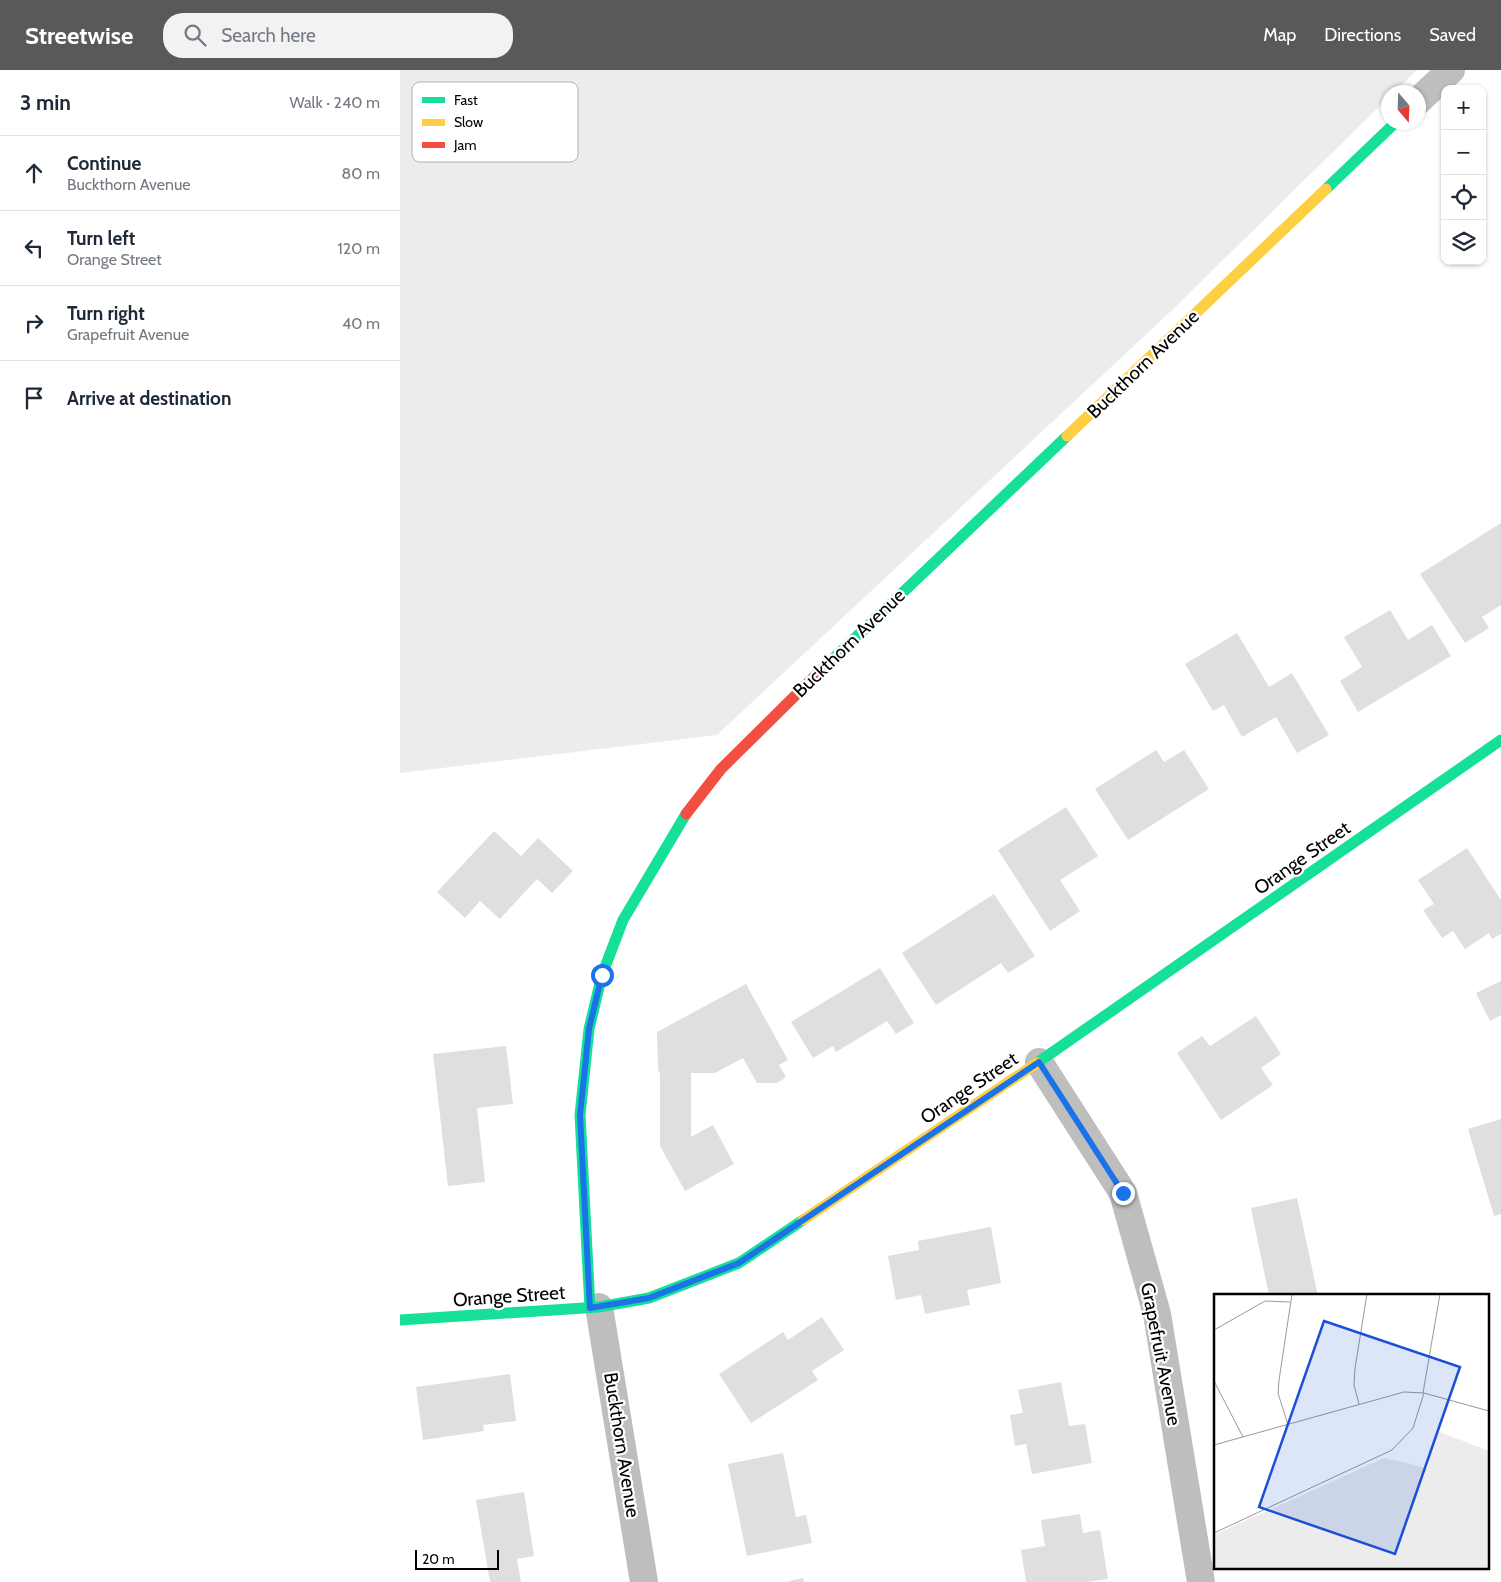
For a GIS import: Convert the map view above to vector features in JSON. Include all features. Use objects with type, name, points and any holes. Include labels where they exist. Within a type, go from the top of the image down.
[{"type":"street","points":[[1426,93],[1451,70]]},
{"type":"street","name":"Buckthorn Avenue","points":[[644,1582],[595,1308],[580,1115],[589,1029],[602,975],[623,920],[682,820],[721,769],[768,721],[1388,130]]},
{"type":"street","name":"Orange Street","points":[[400,1320],[595,1308],[649,1298],[739,1263],[1039,1062],[1501,740]]},
{"type":"street","name":"Grapefruit Avenue","points":[[1039,1062],[1123,1193],[1158,1314],[1201,1582]]},
{"type":"shaded area","points":[[400,70],[1417,70],[1401,85],[1381,85],[1381,105],[1169,313],[717,735],[400,773]]},
{"type":"building","points":[[1501,523],[1501,605],[1482,617],[1489,628],[1465,643],[1420,574]]},
{"type":"building","points":[[1390,610],[1408,640],[1432,625],[1451,656],[1358,712],[1340,681],[1362,667],[1344,637]]},
{"type":"building","points":[[1237,633],[1269,687],[1292,673],[1329,735],[1297,753],[1276,717],[1242,737],[1224,705],[1213,711],[1185,664]]},
{"type":"building","points":[[1156,750],[1164,762],[1184,750],[1209,789],[1128,840],[1095,789]]},
{"type":"building","points":[[1066,807],[1098,856],[1060,880],[1080,911],[1050,931],[998,850]]},
{"type":"building","points":[[494,831],[521,856],[538,838],[573,871],[552,893],[537,879],[500,919],[480,901],[465,918],[437,892]]},
{"type":"building","points":[[1467,848],[1501,900],[1501,934],[1492,939],[1489,933],[1465,949],[1453,931],[1442,938],[1423,910],[1434,904],[1418,880]]},
{"type":"building","points":[[994,894],[1035,956],[1008,973],[1001,963],[936,1005],[902,953]]},
{"type":"building","points":[[880,968],[914,1023],[896,1034],[887,1021],[836,1052],[833,1046],[813,1058],[791,1022]]},
{"type":"building","points":[[1501,981],[1501,1015],[1490,1021],[1476,993]]},
{"type":"building","points":[[746,984],[788,1060],[779,1065],[786,1077],[777,1083],[757,1083],[743,1058],[715,1073],[691,1073],[691,1137],[713,1125],[734,1164],[685,1191],[660,1146],[660,1074],[658,1070],[657,1032]]},
{"type":"building","points":[[1256,1016],[1281,1054],[1261,1068],[1273,1085],[1221,1120],[1177,1053],[1202,1036],[1210,1046]]},
{"type":"building","points":[[506,1046],[513,1104],[477,1108],[485,1182],[448,1186],[433,1054]]},
{"type":"building","points":[[1501,1119],[1501,1214],[1494,1216],[1468,1129]]},
{"type":"building","points":[[1297,1198],[1318,1294],[1269,1294],[1251,1208]]},
{"type":"building","points":[[991,1227],[1001,1283],[967,1290],[970,1305],[925,1314],[921,1295],[896,1300],[888,1256],[919,1250],[918,1241]]},
{"type":"building","points":[[822,1317],[844,1350],[812,1371],[818,1380],[751,1423],[719,1374],[783,1332],[788,1340]]},
{"type":"building","points":[[510,1374],[516,1421],[483,1425],[484,1431],[423,1440],[416,1387]]},
{"type":"building","points":[[1061,1382],[1069,1426],[1085,1424],[1092,1463],[1032,1474],[1026,1444],[1015,1446],[1010,1415],[1023,1413],[1018,1390]]},
{"type":"building","points":[[783,1453],[796,1517],[806,1515],[812,1543],[747,1556],[728,1464]]},
{"type":"building","points":[[524,1492],[534,1556],[517,1559],[521,1582],[490,1582],[476,1500]]},
{"type":"building","points":[[1080,1514],[1083,1533],[1100,1530],[1108,1579],[1087,1582],[1026,1582],[1021,1550],[1045,1546],[1041,1520]]},
{"type":"building","points":[[803,1578],[804,1582],[789,1582],[789,1581]]},
{"type":"traffic: fast","points":[[1326,189],[1388,130]]},
{"type":"traffic: fast","points":[[814,677],[1067,436]]},
{"type":"traffic: fast","points":[[1037,1063],[1501,740]]},
{"type":"traffic: fast","points":[[590,1308],[580,1115],[589,1029],[602,975],[623,920],[686,814]]},
{"type":"traffic: fast","points":[[400,1320],[599,1307],[649,1298],[739,1263],[803,1220]]},
{"type":"traffic: slow","points":[[1067,436],[1326,189]]},
{"type":"traffic: slow","points":[[803,1220],[1037,1063]]},
{"type":"traffic: jam","points":[[686,814],[721,769],[814,677]]},
{"type":"route","points":[[602,975],[589,1029],[580,1115],[590,1308],[649,1298],[739,1263],[1039,1062],[1123,1193]]}]
